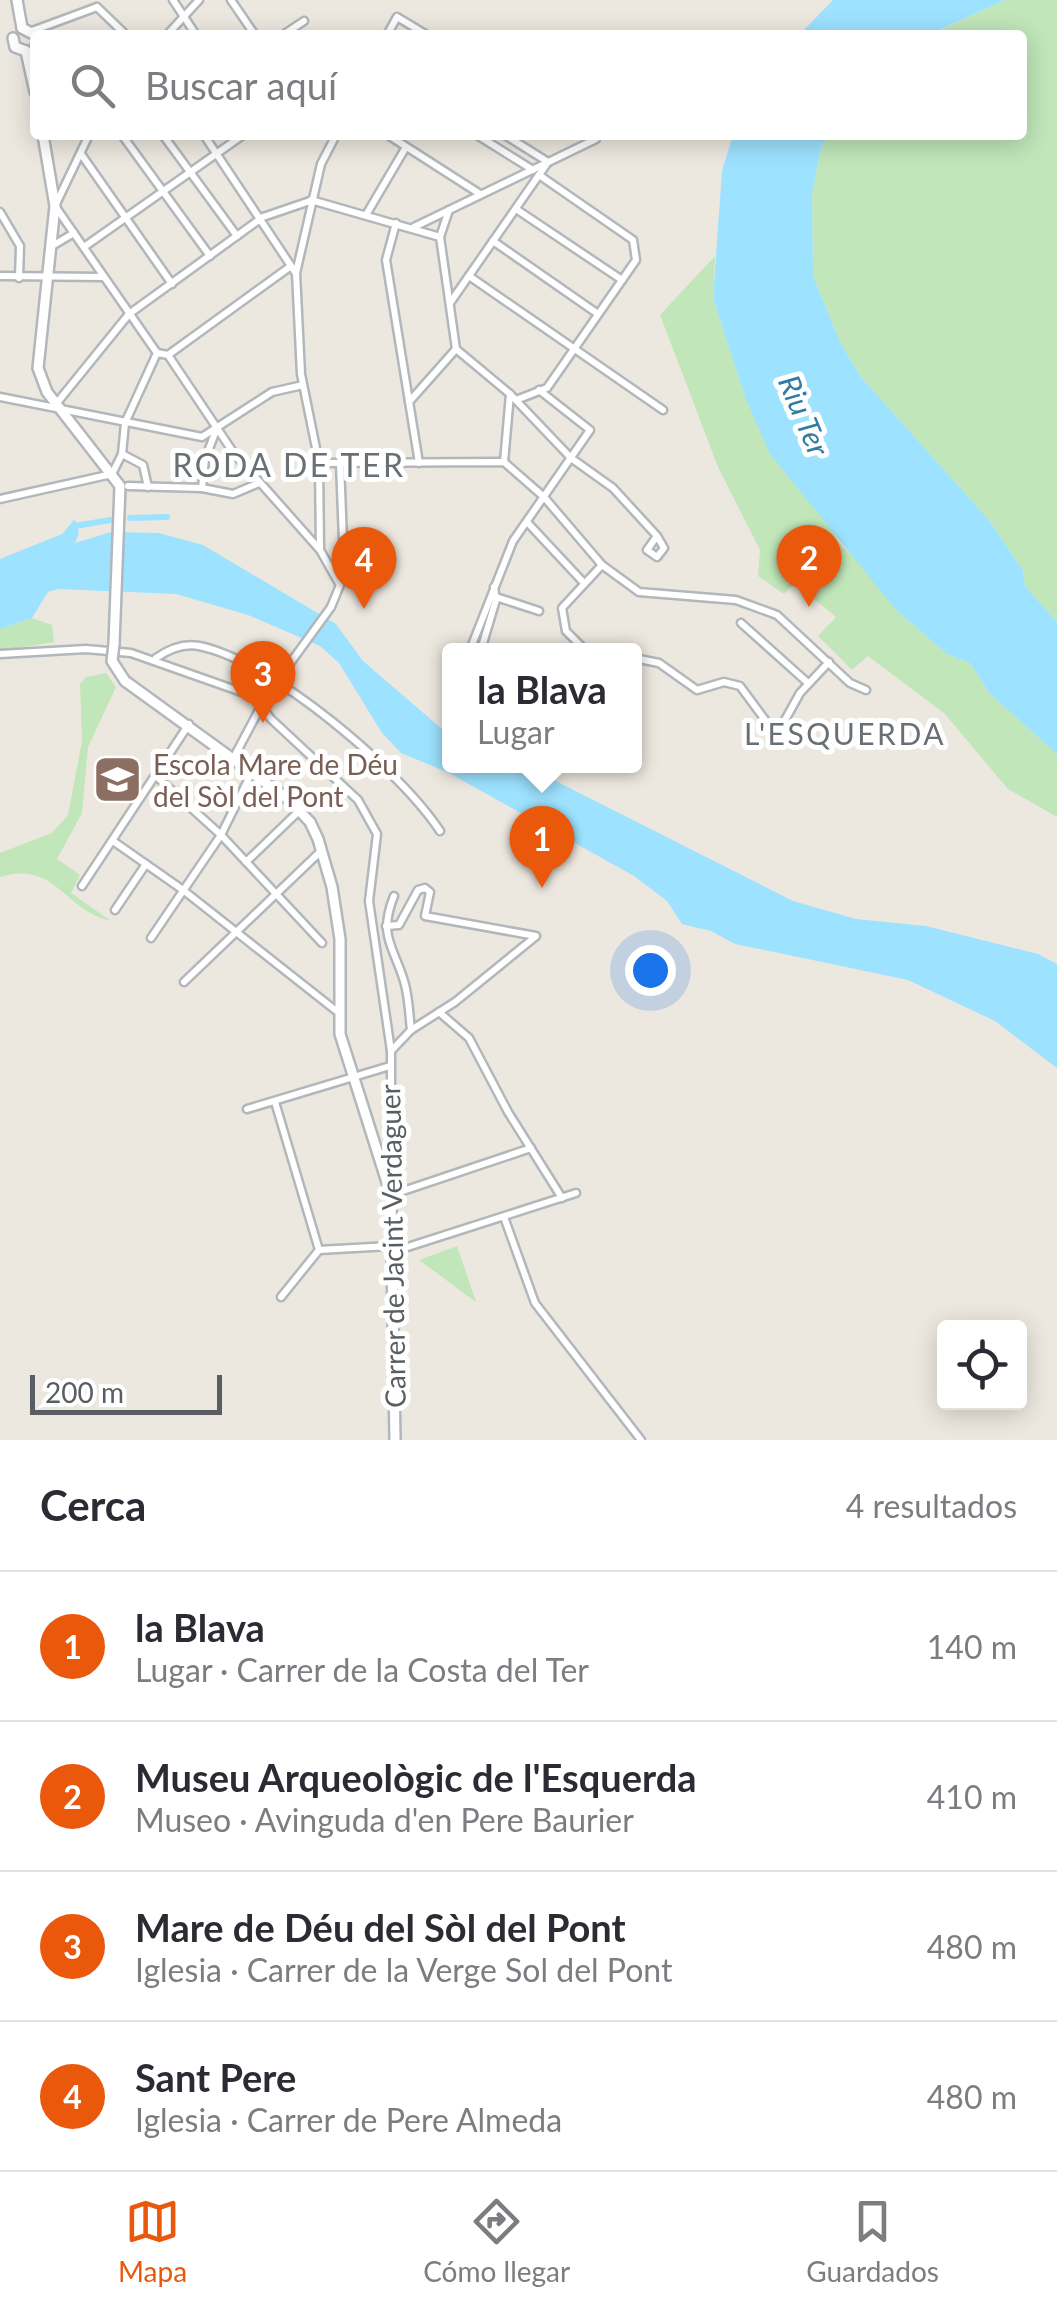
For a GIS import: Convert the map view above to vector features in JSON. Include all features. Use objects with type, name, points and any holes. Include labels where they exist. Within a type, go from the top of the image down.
[{"type":"street","points":[[0,36],[12,38],[30,32],[18,0]]},
{"type":"street","points":[[172,0],[193,30]]},
{"type":"street","points":[[172,30],[199,0]]},
{"type":"street","points":[[231,0],[252,30]]},
{"type":"street","points":[[44,30],[97,3],[121,30]]},
{"type":"street","points":[[390,30],[398,17],[419,30]]},
{"type":"street","points":[[290,30],[304,20]]},
{"type":"street","points":[[12,38],[15,47],[30,47]]},
{"type":"street","points":[[44,140],[55,206],[38,368],[56,404],[124,489],[112,661],[125,681],[253,771],[300,810],[321,852],[340,939],[340,1034],[391,1195],[531,1148]]},
{"type":"street","points":[[55,206],[86,140]]},
{"type":"street","points":[[126,140],[210,256]]},
{"type":"street","points":[[166,140],[237,236]]},
{"type":"street","points":[[208,140],[263,217],[293,269]]},
{"type":"street","points":[[84,248],[236,140]]},
{"type":"street","points":[[320,550],[318,463],[303,385],[293,269],[332,140]]},
{"type":"street","points":[[396,140],[481,195]]},
{"type":"street","points":[[485,140],[633,240],[636,260],[547,388],[513,397]]},
{"type":"street","points":[[513,140],[548,162]]},
{"type":"street","points":[[414,227],[536,172],[588,140]]},
{"type":"street","points":[[366,215],[406,146]]},
{"type":"street","points":[[80,154],[172,284]]},
{"type":"street","points":[[450,303],[516,209],[536,172]]},
{"type":"street","points":[[56,404],[129,314],[263,217],[311,200],[440,237]]},
{"type":"street","points":[[55,206],[157,353],[168,356],[259,483],[320,550],[340,585],[332,606],[261,704],[234,757]]},
{"type":"street","points":[[516,209],[622,280]]},
{"type":"street","points":[[449,210],[440,237],[456,349],[513,397],[572,458],[614,488],[656,536]]},
{"type":"street","points":[[0,212],[20,246],[19,278]]},
{"type":"street","points":[[396,222],[386,260],[419,462]]},
{"type":"street","points":[[51,246],[74,233]]},
{"type":"street","points":[[493,241],[598,314]]},
{"type":"street","points":[[168,356],[293,269]]},
{"type":"street","points":[[0,276],[104,278]]},
{"type":"street","points":[[469,276],[663,410]]},
{"type":"street","points":[[409,404],[456,349]]},
{"type":"street","points":[[112,474],[122,454],[124,423],[157,353]]},
{"type":"street","points":[[0,398],[186,437],[202,437],[272,392],[303,385]]},
{"type":"street","points":[[473,643],[494,586],[527,522],[590,430],[538,390]]},
{"type":"street","points":[[504,462],[513,397]]},
{"type":"street","points":[[202,488],[204,459],[218,428]]},
{"type":"street","points":[[122,454],[143,465],[148,487]]},
{"type":"street","points":[[318,463],[504,462],[544,497],[602,565],[639,592],[736,600],[776,615],[850,683],[866,690]]},
{"type":"street","points":[[340,463],[344,540],[355,573]]},
{"type":"street","points":[[0,498],[112,474]]},
{"type":"street","points":[[124,489],[202,488],[234,494],[259,483]]},
{"type":"street","points":[[527,522],[583,582]]},
{"type":"street","points":[[578,643],[566,631],[562,608],[602,565]]},
{"type":"street","points":[[483,643],[496,597],[494,586]]},
{"type":"street","points":[[496,597],[539,611]]},
{"type":"street","points":[[741,623],[808,683]]},
{"type":"street","points":[[0,654],[86,649],[154,658],[172,648],[198,646],[255,670],[374,757],[440,831]]},
{"type":"street","name":"Carrer de Jacint Verdaguer","points":[[154,658],[253,696],[270,718],[342,780],[371,818],[377,834],[369,900],[391,1051],[390,1250],[396,1440]]},
{"type":"street","points":[[642,660],[659,663],[696,690],[724,682],[740,686],[774,732],[780,730],[808,683],[829,662]]},
{"type":"street","points":[[82,886],[189,724]]},
{"type":"street","points":[[151,938],[222,835],[253,771]]},
{"type":"street","points":[[156,776],[222,835],[322,943]]},
{"type":"street","points":[[246,862],[300,810]]},
{"type":"street","points":[[113,841],[183,890],[339,1013]]},
{"type":"street","points":[[184,982],[321,852]]},
{"type":"street","points":[[115,910],[146,864]]},
{"type":"street","points":[[386,926],[399,925],[408,916],[418,890],[425,888],[430,892],[425,916],[536,936],[412,1030],[391,1051]]},
{"type":"street","points":[[394,896],[386,926],[388,948],[406,987],[412,1030]]},
{"type":"street","points":[[439,1012],[469,1038],[562,1198]]},
{"type":"street","points":[[248,1109],[390,1066]]},
{"type":"street","points":[[274,1102],[319,1250]]},
{"type":"street","points":[[319,1250],[390,1250],[576,1193]]},
{"type":"street","points":[[504,1217],[535,1303],[641,1440]]},
{"type":"street","points":[[281,1296],[319,1250]]},
{"type":"green space","points":[[1005,0],[1057,0],[1057,622],[1025,586],[1023,570],[988,519],[861,377],[841,344],[813,276],[812,194],[826,140],[1027,140],[1027,30],[940,30]]},
{"type":"green space","points":[[715,256],[713,298],[745,397],[841,545],[867,570],[896,610],[947,654],[970,663],[990,694],[1057,754],[1057,817],[1008,789],[944,713],[868,656],[852,670],[818,636],[836,617],[795,583],[784,594],[758,576],[760,550],[718,467],[660,315]]},
{"type":"green space","points":[[32,618],[52,625],[54,642],[0,651],[0,629]]},
{"type":"green space","points":[[106,673],[116,687],[88,747],[82,813],[57,859],[80,875],[71,893],[111,921],[81,907],[34,875],[0,877],[0,853],[52,833],[68,815],[82,741],[80,684],[86,677]]},
{"type":"green space","points":[[457,1246],[476,1302],[419,1260]]},
{"type":"water","points":[[833,0],[1005,0],[939,30],[804,30]]},
{"type":"water","name":"Riu Ter","points":[[731,140],[826,140],[812,194],[813,276],[841,344],[861,377],[988,519],[1023,570],[1025,586],[1057,622],[1057,754],[990,694],[970,663],[947,654],[896,610],[770,454],[745,397],[713,298],[722,171]]},
{"type":"water","points":[[75,519],[79,533],[75,543],[111,532],[159,533],[203,545],[336,624],[363,661],[442,729],[442,770],[401,753],[382,733],[339,663],[320,646],[248,615],[176,594],[58,589],[48,592],[32,618],[0,629],[0,559],[62,534]]},
{"type":"water","points":[[449,773],[540,773],[793,901],[856,919],[926,926],[1038,954],[1057,964],[1057,1068],[995,1021],[908,980],[735,944],[711,931],[682,924],[667,901],[634,876]]},
{"type":"waterway","points":[[130,518],[167,517]]},
{"type":"waterway","points":[[69,532],[75,526],[110,520]]},
{"type":"place","name":"Museu Arqueològic de l'Esquerda","points":[[809,607]]},
{"type":"place","name":"Sant Pere","points":[[364,609]]},
{"type":"place","name":"Mare de Déu del Sòl del Pont","points":[[263,723]]},
{"type":"place","name":"Escola Mare de Déu del Sòl del Pont","points":[[118,780]]},
{"type":"place","name":"la Blava","points":[[542,888]]},
{"type":"district","name":"RODA DE TER","points":[[289,464]]},
{"type":"district","name":"L'ESQUERDA","points":[[845,733]]}]
